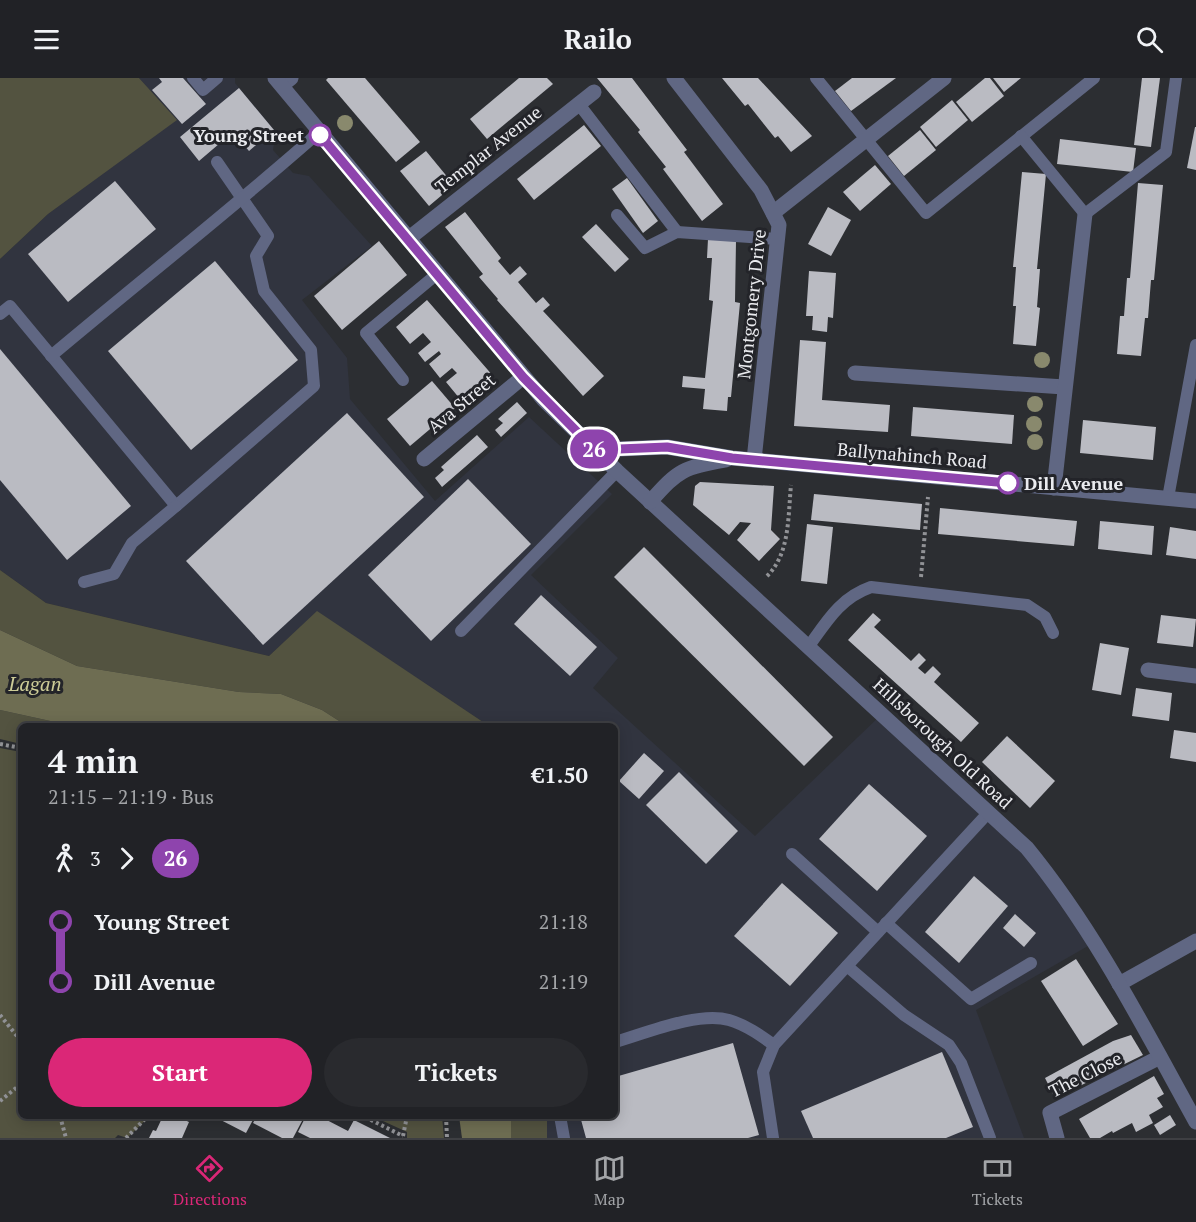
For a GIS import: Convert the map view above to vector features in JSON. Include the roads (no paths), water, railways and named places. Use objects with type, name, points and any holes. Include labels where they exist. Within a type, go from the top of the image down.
[{"type":"street","name":"Montgomery Drive","points":[[674,78],[761,190],[779,225],[754,460]]},
{"type":"street","points":[[773,213],[944,78]]},
{"type":"street","points":[[283,80],[318,133],[523,377],[595,450]]},
{"type":"street","name":"Templar Avenue","points":[[408,239],[594,92]]},
{"type":"street","points":[[1054,488],[1085,214]]},
{"type":"street","points":[[855,373],[1064,387]]},
{"type":"street","name":"Ava Street","points":[[424,459],[523,377]]},
{"type":"street","name":"Ballynahinch Road","points":[[595,450],[667,447],[732,458],[1196,501]]},
{"type":"street","name":"Hillsborough Old Road","points":[[595,450],[1027,848],[1050,875],[1095,942],[1196,1122]]},
{"type":"street","name":"Ballynahinch Road","points":[[650,502],[677,472],[686,467],[732,458]]},
{"type":"street","points":[[1148,670],[1196,676]]},
{"type":"street","points":[[1119,984],[1196,941]]},
{"type":"street","name":"The Close","points":[[1057,1138],[1050,1113],[1160,1058]]},
{"type":"lane","points":[[193,78],[203,90],[217,78]]},
{"type":"lane","points":[[816,78],[926,213],[1094,78]]},
{"type":"lane","points":[[1021,136],[1085,214],[1166,152],[1176,78]]},
{"type":"lane","points":[[578,103],[677,232]]},
{"type":"lane","points":[[51,356],[318,133]]},
{"type":"lane","points":[[84,582],[114,574],[132,543],[314,386],[311,350],[264,291],[256,256],[268,236],[217,162]]},
{"type":"lane","points":[[617,215],[645,248],[677,232],[778,239]]},
{"type":"lane","points":[[403,380],[366,333],[437,274]]},
{"type":"lane","points":[[0,314],[10,306],[177,506]]},
{"type":"lane","points":[[1168,498],[1196,345]]},
{"type":"lane","points":[[461,631],[617,471]]},
{"type":"lane","points":[[809,646],[840,605],[854,593],[871,587],[1028,605],[1046,617],[1053,633]]},
{"type":"lane","points":[[773,1138],[763,1072],[774,1046],[988,812]]},
{"type":"lane","points":[[792,854],[971,999],[1031,963]]},
{"type":"lane","points":[[847,966],[904,1015],[949,1045],[961,1063],[990,1138]]},
{"type":"lane","points":[[618,1041],[707,1017],[728,1019],[743,1025],[774,1046]]},
{"type":"lane","points":[[561,1119],[564,1138]]},
{"type":"water","name":"Lagan","points":[[0,630],[77,666],[239,692],[281,694],[322,710],[342,723],[59,723],[0,710]]},
{"type":"water","points":[[459,1119],[511,1119],[511,1138],[462,1138]]},
{"type":"place","name":"Young Street","points":[[320,135]]},
{"type":"place","name":"Dill Avenue","points":[[1008,483]]}]
